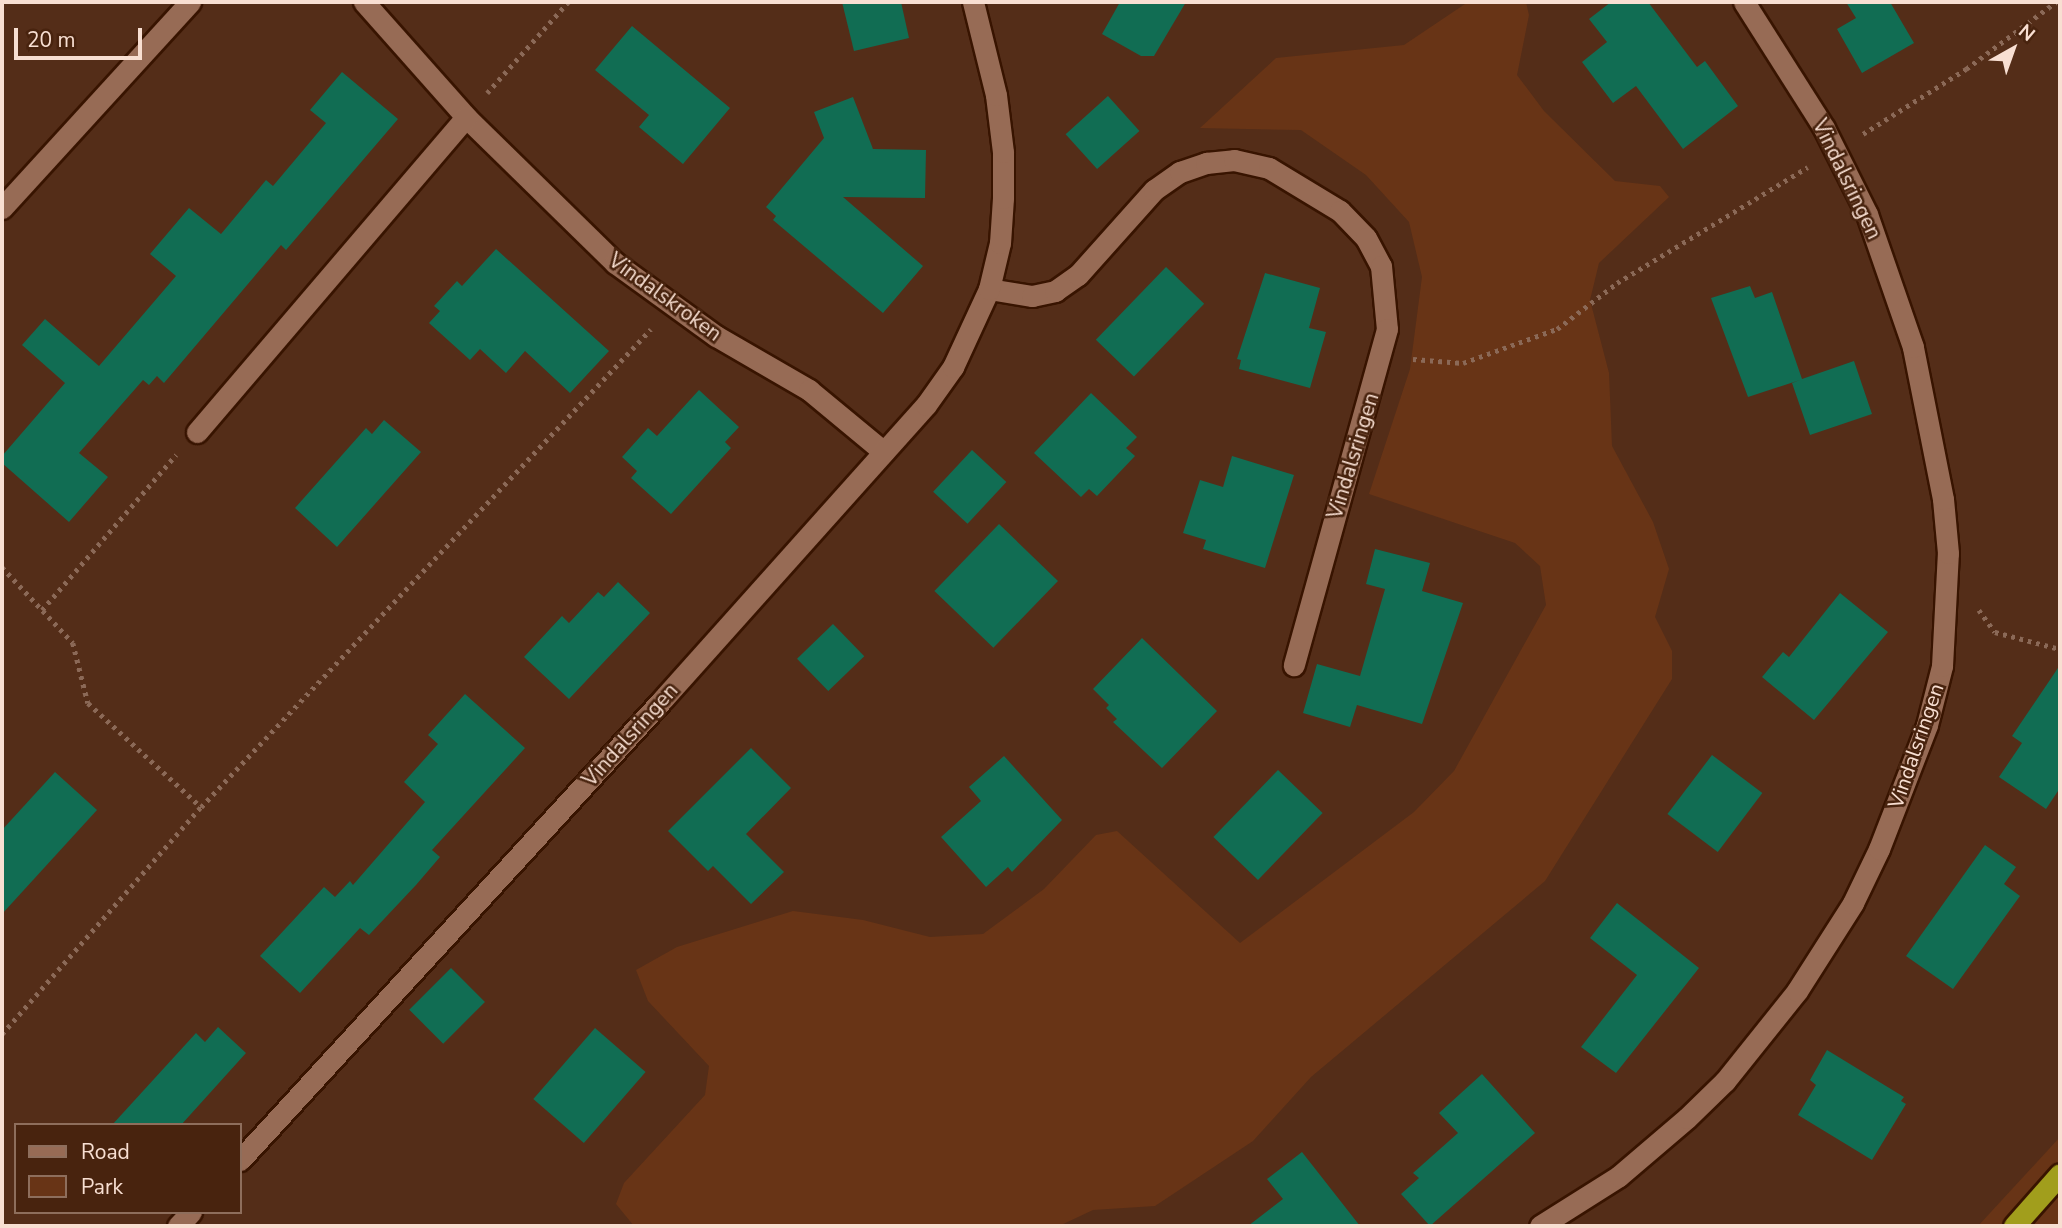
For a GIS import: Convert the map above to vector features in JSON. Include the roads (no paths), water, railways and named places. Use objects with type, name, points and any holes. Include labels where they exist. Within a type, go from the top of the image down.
[{"type":"highway","points":[[2014,1226],[2060,1174]]},
{"type":"street","points":[[2,208],[190,2]]},
{"type":"street","name":"Vindalskroken","points":[[364,2],[466,117],[615,263],[673,306],[809,390],[884,452]]},
{"type":"street","name":"Vindalsringen","points":[[242,1158],[884,452],[953,367],[989,289],[1000,243],[1003,152],[996,95],[973,2]]},
{"type":"street","name":"Vindalsringen","points":[[1540,1226],[1619,1176],[1687,1118],[1753,1047],[1825,950],[1879,849],[1927,725],[1942,666],[1947,590],[1943,499],[1913,347],[1867,214],[1835,151],[1744,2]]},
{"type":"street","points":[[197,432],[466,117]]},
{"type":"street","name":"Vindalsringen","points":[[989,289],[1031,296],[1055,291],[1078,275],[1154,190],[1180,172],[1206,163],[1234,160],[1269,168],[1301,184],[1340,211],[1366,238],[1381,266],[1386,292],[1387,328],[1294,665]]}]
